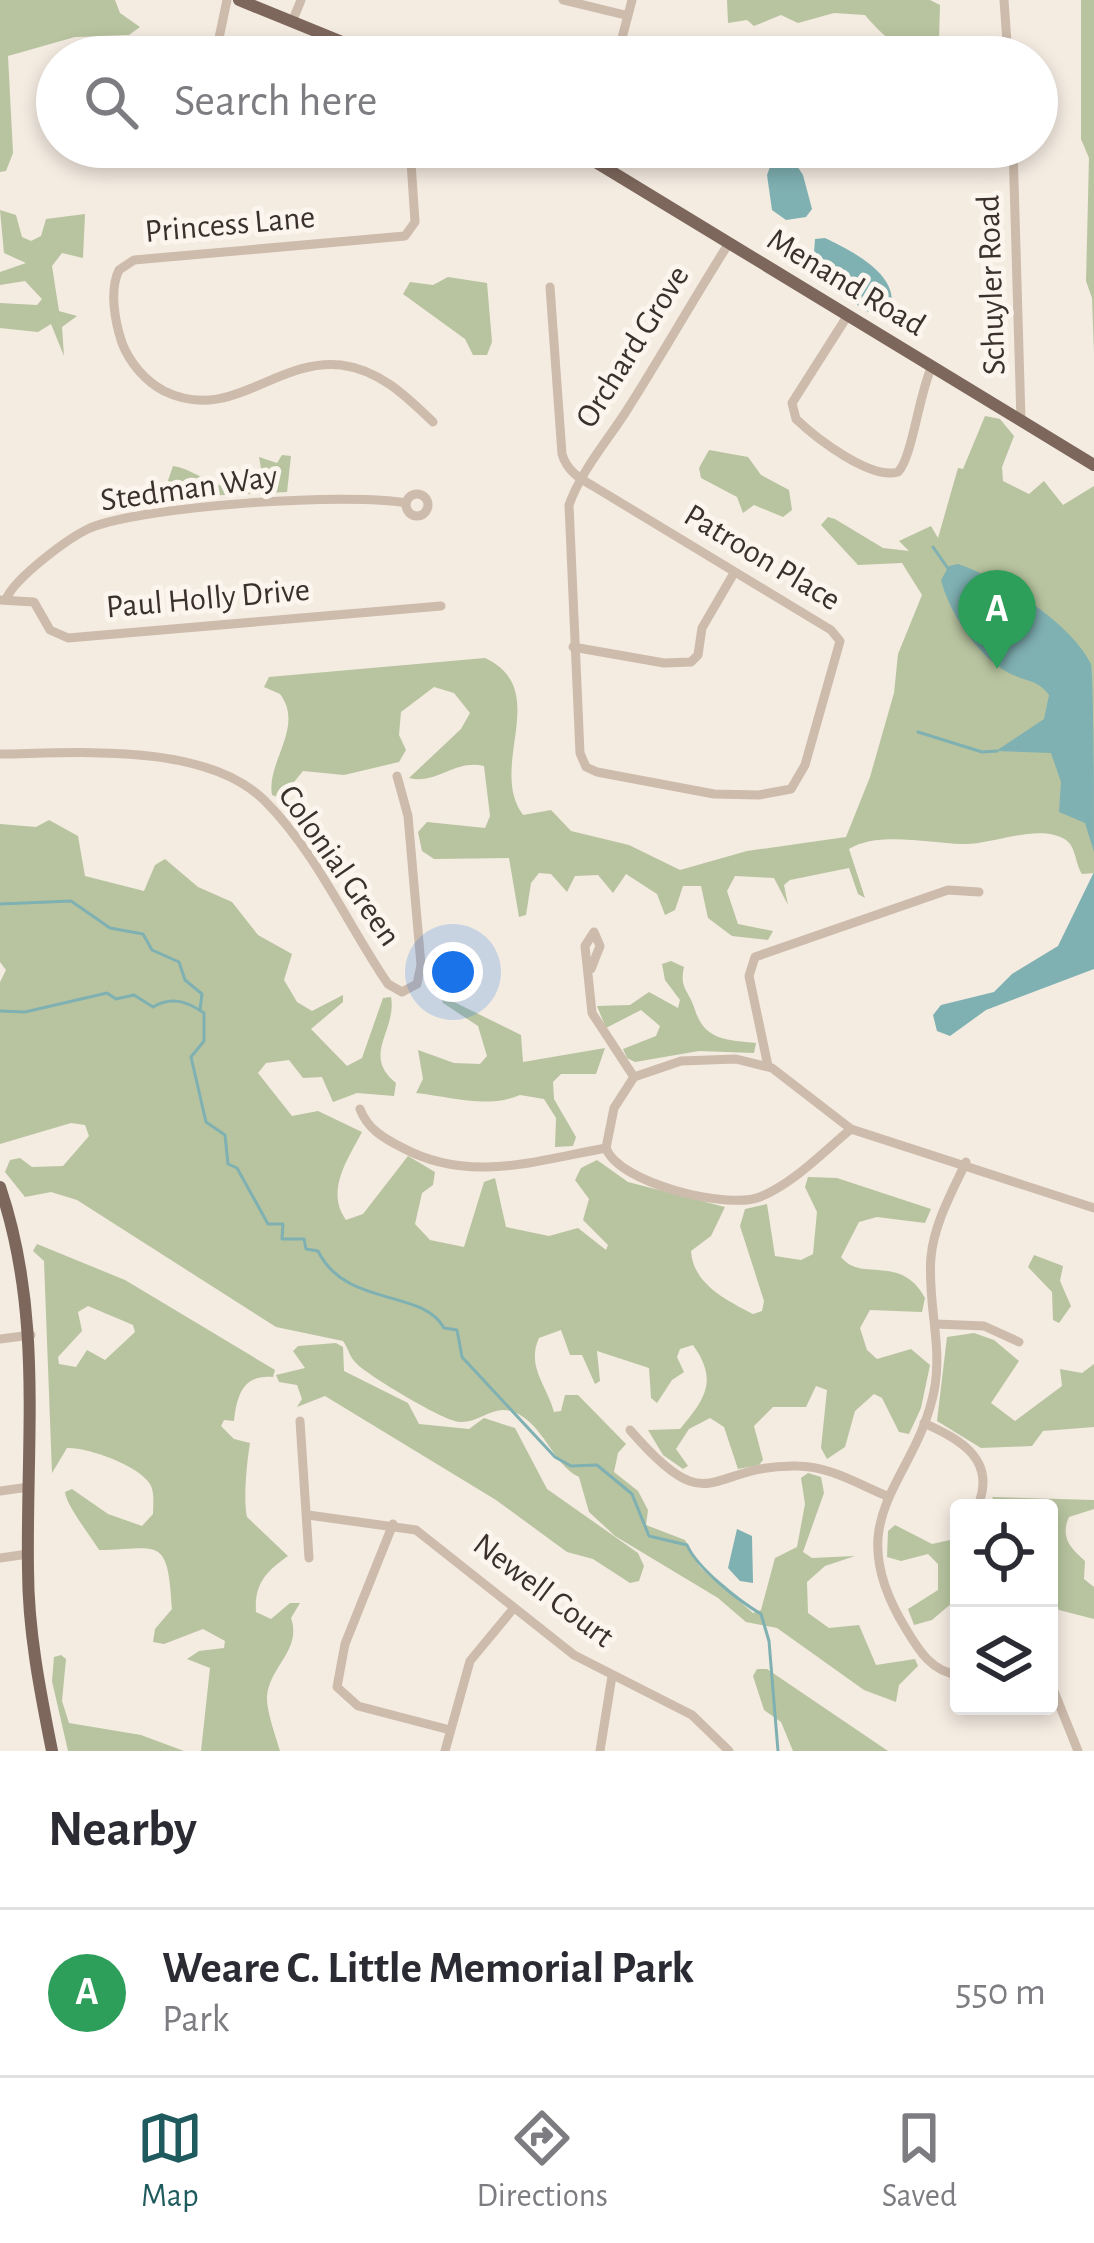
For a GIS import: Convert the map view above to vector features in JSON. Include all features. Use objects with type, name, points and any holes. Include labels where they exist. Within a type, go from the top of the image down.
[{"type":"main road","points":[[239,0],[327,36]]},
{"type":"main road","name":"Menand Road","points":[[614,168],[1094,465]]},
{"type":"main road","points":[[0,1187],[22,1267],[31,1335],[28,1554],[33,1636],[52,1751]]},
{"type":"street","points":[[219,36],[227,0]]},
{"type":"street","points":[[292,22],[301,0]]},
{"type":"street","points":[[563,0],[625,15]]},
{"type":"street","points":[[621,36],[632,0]]},
{"type":"street","points":[[1004,0],[1007,36]]},
{"type":"street","name":"Princess Lane","points":[[411,168],[415,222],[405,236],[134,260],[119,270],[114,288],[120,337],[130,358],[150,382],[173,395],[224,400],[296,370],[342,365],[389,383],[433,422]]},
{"type":"street","name":"Schuyler Road","points":[[1014,168],[1021,421]]},
{"type":"street","name":"Orchard Grove","points":[[583,480],[729,243]]},
{"type":"street","points":[[550,287],[562,454],[583,480]]},
{"type":"street","points":[[848,315],[792,403],[796,419],[818,436],[880,473],[898,472],[908,460],[916,406],[932,366]]},
{"type":"street","name":"Patroon Place","points":[[583,480],[834,632],[841,644],[806,765],[786,791],[714,794],[590,769],[580,757],[567,527],[571,501],[583,480]]},
{"type":"street","name":"Stedman Way","points":[[3,600],[17,581],[69,540],[116,520],[311,500],[406,502]]},
{"type":"street","points":[[573,647],[664,663],[691,662],[698,655],[704,623],[734,573]]},
{"type":"street","name":"Paul Holly Drive","points":[[3,600],[37,604],[50,630],[68,638],[441,606]]},
{"type":"street","name":"Colonial Green","points":[[0,754],[178,760],[242,783],[276,812],[388,984],[402,992],[417,984],[421,965],[408,816],[397,776]]},
{"type":"street","points":[[768,1066],[748,976],[755,957],[948,890],[979,892]]},
{"type":"street","points":[[591,969],[592,1013],[634,1077]]},
{"type":"street","points":[[851,1129],[783,1184],[745,1202],[632,1177],[616,1166],[606,1148],[614,1108],[634,1077],[703,1058],[768,1066],[851,1129],[966,1162],[1094,1208]]},
{"type":"street","points":[[360,1109],[385,1138],[459,1169],[487,1170],[606,1148]]},
{"type":"street","points":[[950,1670],[926,1658],[888,1596],[879,1548],[886,1496],[924,1423],[936,1375],[933,1240],[966,1162]]},
{"type":"street","points":[[936,1324],[994,1328],[1018,1342]]},
{"type":"street","points":[[0,1339],[31,1335]]},
{"type":"street","points":[[300,1421],[309,1558]]},
{"type":"street","points":[[924,1423],[977,1456],[982,1479],[979,1499]]},
{"type":"street","points":[[630,1430],[663,1466],[690,1482],[717,1484],[803,1466],[886,1496]]},
{"type":"street","points":[[0,1491],[29,1487]]},
{"type":"street","name":"Newell Court","points":[[308,1515],[393,1524],[424,1534],[513,1610],[612,1676],[700,1720],[729,1751]]},
{"type":"street","points":[[393,1524],[345,1644],[336,1684],[342,1697],[358,1706],[449,1730]]},
{"type":"street","points":[[0,1558],[28,1554]]},
{"type":"street","points":[[445,1751],[470,1661],[513,1610]]},
{"type":"street","points":[[600,1751],[612,1676]]},
{"type":"street","points":[[1058,1701],[1078,1751]]},
{"type":"green space","points":[[0,0],[115,0],[120,13],[140,27],[129,35],[36,36],[36,48],[8,56],[13,153],[6,171],[0,172]]},
{"type":"green space","points":[[727,0],[930,0],[940,5],[939,36],[886,36],[865,15],[834,13],[798,23],[781,15],[754,26],[747,20],[728,23]]},
{"type":"green space","points":[[1081,0],[1094,0],[1094,353],[1092,298],[1086,281],[1089,158],[1081,139]]},
{"type":"green space","points":[[0,210],[16,215],[22,237],[31,241],[41,236],[46,219],[85,214],[83,258],[62,253],[52,266],[59,311],[77,316],[62,327],[64,356],[51,324],[38,332],[0,328],[0,303],[37,305],[42,299],[25,281],[0,285],[0,272],[26,263],[4,253]]},
{"type":"green space","points":[[448,277],[487,283],[492,342],[487,355],[473,355],[465,339],[403,294],[410,282],[433,285]]},
{"type":"green space","points":[[985,416],[1000,419],[1014,436],[1002,467],[1003,481],[1029,494],[1044,481],[1063,505],[1094,486],[1094,873],[1082,874],[1066,840],[1042,833],[973,844],[874,840],[849,849],[865,898],[858,894],[849,868],[790,880],[784,885],[788,905],[774,878],[735,876],[727,891],[738,924],[773,931],[768,940],[732,936],[708,918],[701,886],[683,886],[675,910],[665,915],[657,894],[626,874],[613,893],[598,875],[575,876],[567,892],[551,874],[539,873],[531,883],[526,915],[519,917],[509,858],[434,859],[422,851],[418,832],[427,822],[485,828],[490,816],[484,766],[409,778],[461,729],[470,713],[454,693],[434,687],[401,712],[399,735],[406,750],[399,762],[344,775],[303,771],[281,798],[272,795],[288,719],[280,694],[264,687],[269,677],[485,658],[505,672],[515,689],[511,774],[523,815],[551,810],[571,831],[629,845],[680,870],[747,851],[846,837],[870,777],[894,693],[898,654],[922,595],[902,563],[858,565],[821,525],[828,517],[835,519],[883,548],[909,551],[899,541],[931,526],[938,538],[958,468],[963,469]]},
{"type":"green space","points":[[709,450],[748,457],[761,475],[789,490],[792,510],[783,517],[754,505],[743,513],[737,497],[701,478],[699,468]]},
{"type":"green space","points":[[282,455],[291,456],[287,492],[162,498],[173,466],[237,487],[262,474],[259,457],[277,463]]},
{"type":"green space","points":[[49,820],[78,836],[85,876],[144,891],[155,865],[165,859],[198,887],[232,902],[258,935],[292,954],[284,980],[297,1002],[312,1011],[343,995],[343,1002],[311,1029],[347,1066],[362,1058],[383,998],[391,997],[381,1063],[396,1083],[394,1096],[357,1093],[333,1102],[322,1077],[303,1078],[289,1060],[266,1063],[258,1073],[292,1116],[318,1111],[362,1132],[338,1187],[346,1220],[363,1214],[408,1156],[435,1172],[433,1185],[422,1193],[415,1224],[430,1240],[464,1247],[484,1182],[495,1178],[506,1227],[549,1236],[578,1228],[606,1250],[608,1245],[583,1220],[589,1199],[575,1180],[581,1168],[597,1160],[628,1182],[725,1207],[711,1236],[691,1251],[693,1263],[713,1290],[753,1314],[762,1311],[764,1301],[740,1226],[745,1209],[767,1204],[775,1256],[801,1260],[813,1254],[817,1212],[805,1187],[808,1177],[837,1178],[931,1209],[925,1223],[877,1217],[859,1222],[841,1257],[859,1268],[905,1276],[925,1298],[922,1312],[870,1310],[860,1328],[867,1350],[877,1359],[911,1349],[930,1365],[921,1408],[909,1434],[899,1432],[882,1398],[874,1394],[855,1411],[845,1447],[827,1459],[821,1448],[827,1390],[816,1386],[806,1407],[773,1407],[754,1426],[763,1460],[759,1465],[738,1469],[724,1427],[710,1418],[689,1429],[676,1449],[688,1466],[683,1469],[663,1455],[648,1430],[680,1429],[697,1408],[707,1379],[693,1345],[680,1349],[677,1357],[684,1372],[672,1380],[657,1403],[651,1398],[649,1368],[597,1351],[600,1381],[595,1384],[582,1355],[570,1355],[561,1330],[539,1338],[535,1358],[554,1412],[561,1411],[565,1395],[578,1395],[626,1444],[618,1453],[614,1472],[638,1491],[648,1510],[646,1525],[685,1540],[700,1567],[753,1613],[761,1610],[775,1558],[797,1547],[805,1504],[801,1478],[808,1473],[821,1477],[824,1493],[803,1552],[812,1558],[855,1556],[825,1566],[807,1582],[808,1613],[829,1628],[859,1625],[876,1665],[915,1659],[918,1666],[899,1685],[896,1702],[864,1690],[777,1628],[746,1622],[718,1598],[615,1536],[589,1512],[579,1477],[514,1412],[493,1412],[467,1422],[439,1415],[364,1370],[343,1341],[276,1327],[77,1200],[51,1192],[25,1197],[5,1172],[10,1160],[20,1158],[32,1167],[63,1166],[89,1136],[85,1125],[71,1123],[0,1144],[0,982],[6,970],[0,962],[0,824],[36,827]]},
{"type":"green space","points":[[671,961],[684,967],[684,985],[704,1027],[726,1039],[756,1043],[754,1053],[699,1051],[635,1062],[627,1058],[623,1049],[656,1036],[660,1026],[641,1010],[606,1028],[597,1006],[630,1005],[649,992],[678,1008],[680,1000],[665,980],[662,964]]},
{"type":"green space","points":[[440,995],[521,1035],[523,1062],[605,1048],[596,1074],[561,1074],[553,1082],[554,1099],[576,1137],[573,1146],[555,1147],[556,1118],[544,1099],[520,1095],[482,1102],[416,1093],[423,1079],[418,1050],[454,1063],[480,1064],[487,1056],[478,1026],[443,1003]]},
{"type":"green space","points":[[37,1244],[125,1280],[275,1370],[273,1377],[255,1379],[243,1388],[234,1421],[224,1420],[221,1426],[234,1439],[250,1443],[247,1517],[288,1556],[263,1579],[256,1612],[271,1619],[290,1603],[300,1603],[291,1618],[289,1649],[267,1696],[280,1751],[201,1751],[210,1668],[187,1659],[199,1651],[224,1648],[225,1641],[203,1629],[164,1644],[153,1642],[155,1629],[172,1609],[163,1557],[147,1548],[99,1550],[65,1492],[72,1489],[108,1514],[142,1526],[153,1514],[150,1484],[124,1464],[76,1448],[67,1448],[52,1473],[44,1261],[33,1251]],"holes":[[[88,1306],[133,1325],[135,1332],[105,1360],[87,1350],[76,1367],[59,1364],[58,1357],[82,1331],[78,1312]]]},
{"type":"green space","points":[[1034,1255],[1063,1266],[1060,1281],[1071,1306],[1059,1323],[1053,1320],[1052,1292],[1028,1267]]},
{"type":"green space","points":[[974,1333],[994,1340],[1019,1361],[991,1403],[1015,1421],[1062,1386],[1060,1369],[1082,1373],[1094,1364],[1094,1427],[1043,1431],[1032,1446],[981,1448],[937,1421],[947,1337]]},
{"type":"green space","points":[[336,1343],[343,1347],[344,1371],[408,1403],[419,1424],[469,1429],[484,1418],[515,1428],[547,1489],[638,1553],[644,1566],[639,1581],[630,1583],[593,1559],[567,1552],[496,1500],[325,1396],[297,1407],[302,1399],[297,1385],[279,1382],[276,1375],[305,1368],[293,1351],[298,1346]]},
{"type":"green space","points":[[992,1497],[1094,1500],[1094,1509],[1069,1517],[1066,1536],[1085,1561],[1084,1579],[1094,1587],[1094,1619],[1058,1608],[1058,1499]]},
{"type":"green space","points":[[895,1525],[932,1544],[950,1540],[950,1605],[932,1620],[914,1625],[908,1609],[938,1590],[938,1564],[928,1554],[901,1561],[887,1557],[888,1531]]},
{"type":"green space","points":[[54,1657],[66,1659],[62,1701],[69,1723],[141,1735],[184,1751],[68,1751],[52,1681]]},
{"type":"green space","points":[[757,1669],[767,1669],[888,1751],[793,1751],[781,1722],[764,1710],[753,1676]]},
{"type":"water","points":[[770,168],[798,168],[812,209],[806,217],[786,220],[772,210]]},
{"type":"water","points":[[825,238],[863,259],[884,279],[892,303],[887,317],[866,311],[826,273],[814,253],[815,239]]},
{"type":"water","points":[[958,564],[1033,604],[1068,633],[1091,664],[1094,852],[1085,823],[1059,812],[1061,782],[1051,753],[996,751],[1044,719],[1049,695],[996,664],[966,632],[941,580],[949,566]]},
{"type":"water","points":[[1094,872],[1094,969],[986,1010],[950,1036],[937,1031],[933,1015],[941,1005],[994,992],[1012,974],[1058,946]]},
{"type":"water","points":[[737,1529],[752,1536],[753,1583],[740,1581],[728,1568]]},
{"type":"waterway","points":[[933,547],[949,570]]},
{"type":"waterway","points":[[918,732],[982,752],[997,751]]},
{"type":"waterway","points":[[0,904],[71,901],[110,928],[143,934],[152,950],[179,962],[185,980],[202,994],[200,1010]]},
{"type":"waterway","points":[[0,1011],[25,1012],[107,993],[116,999],[134,995],[153,1007],[179,1001],[204,1013],[204,1041],[191,1057],[206,1122],[225,1135],[228,1164],[237,1168],[268,1224],[283,1224],[282,1239],[304,1239],[306,1249],[318,1251],[346,1281],[419,1307],[444,1328],[457,1330],[462,1357],[555,1457],[571,1466],[597,1465],[632,1494],[649,1536],[687,1545],[709,1574],[761,1614],[769,1641],[778,1751]]},
{"type":"place","name":"Weare C. Little Memorial Park","points":[[997,669]]}]
